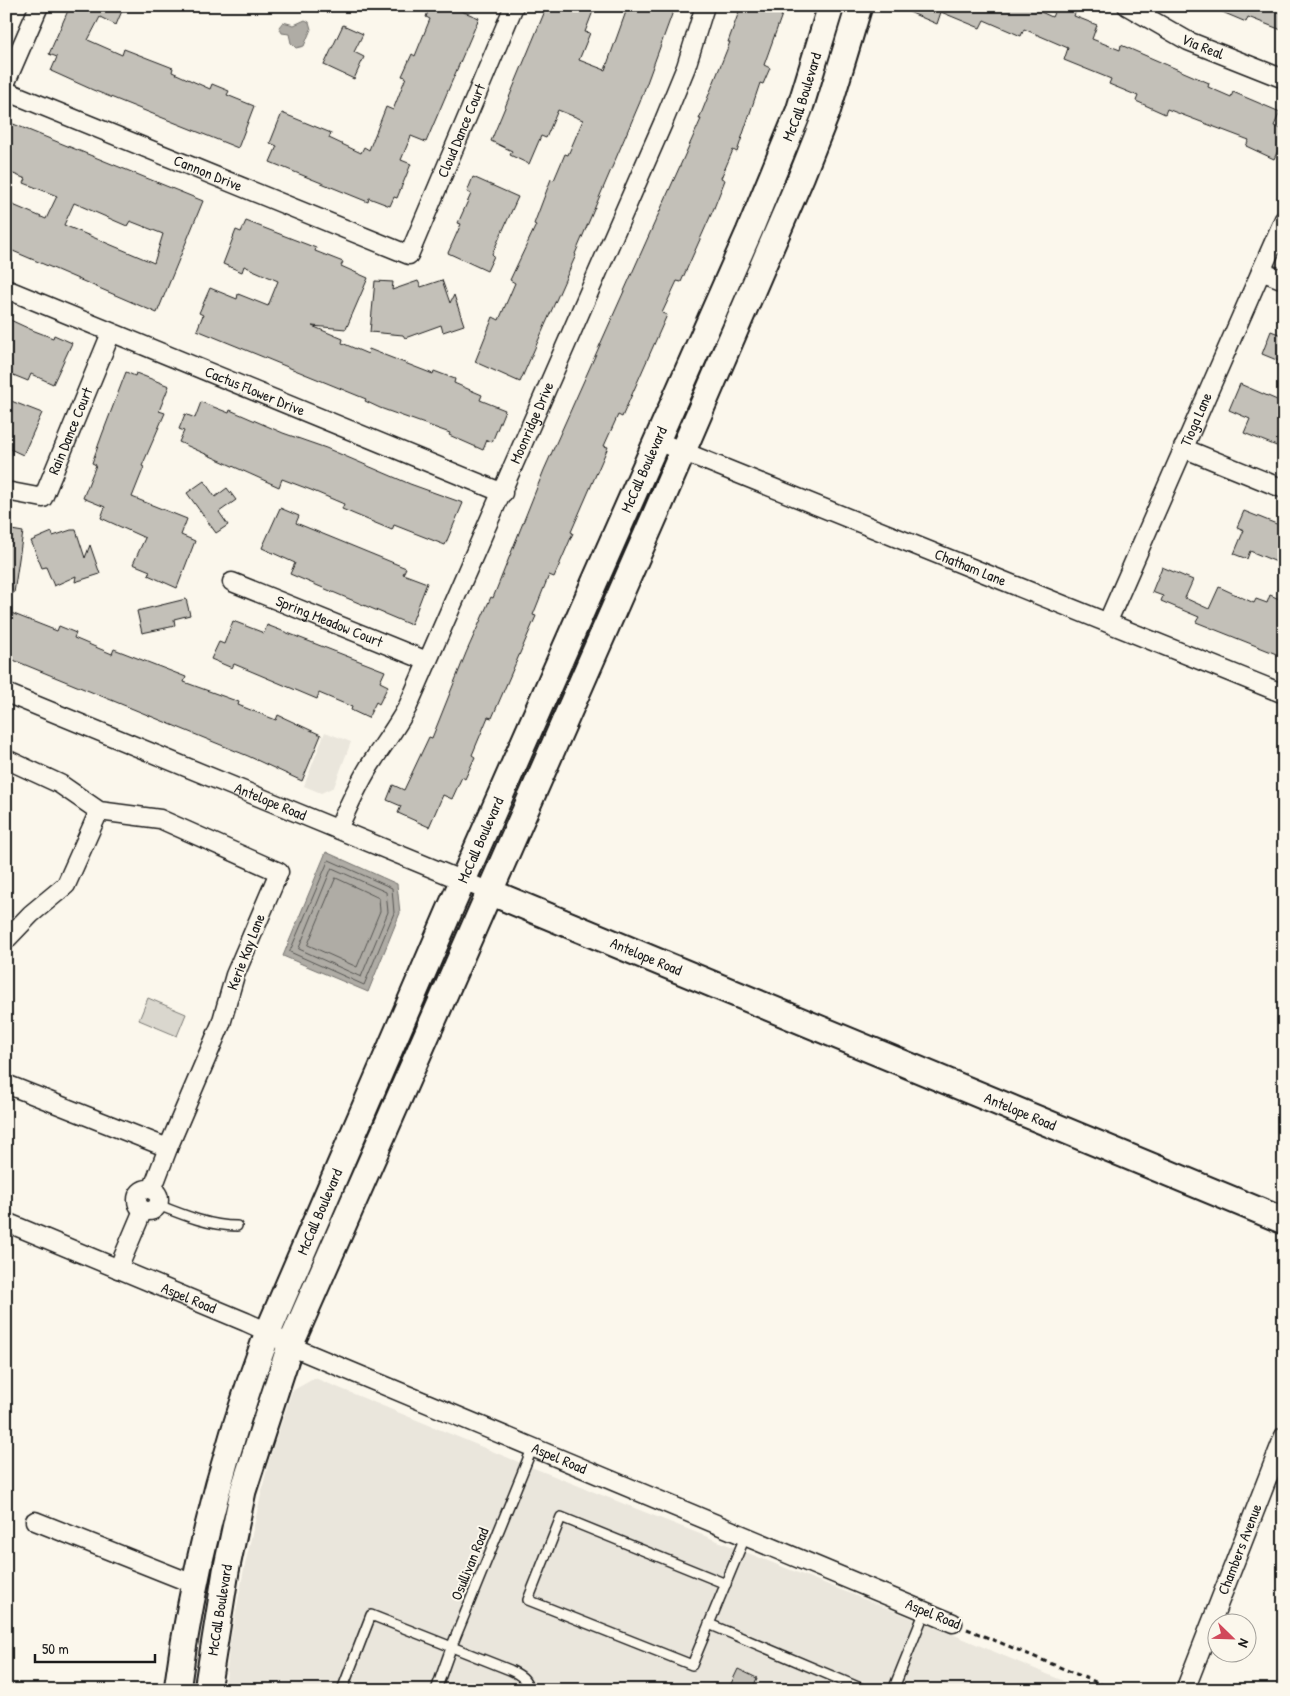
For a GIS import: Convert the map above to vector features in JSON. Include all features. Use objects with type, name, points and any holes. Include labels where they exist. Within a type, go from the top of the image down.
[{"type":"main road","name":"McCall Boulevard","points":[[177,1690],[196,1585],[214,1501],[230,1444],[268,1332],[463,880],[657,441],[785,145],[814,67],[831,6]]},
{"type":"main road","name":"McCall Boulevard","points":[[208,1690],[226,1571],[243,1491],[290,1346],[806,166],[840,74],[859,6]]},
{"type":"main road","name":"Antelope Road","points":[[490,892],[1284,1221]]},
{"type":"street","points":[[6,82],[38,6]]},
{"type":"street","name":"Cloud Dance Court","points":[[409,256],[514,6]]},
{"type":"street","name":"Moonridge Drive","points":[[338,829],[356,790],[373,760],[395,732],[408,706],[663,123],[686,67],[706,6]]},
{"type":"street","name":"Via Real","points":[[1127,6],[1188,41],[1284,79]]},
{"type":"street","name":"Cannon Drive","points":[[6,91],[409,256]]},
{"type":"street","name":"Tioga Lane","points":[[1108,621],[1284,218]]},
{"type":"street","points":[[1261,271],[1284,280]]},
{"type":"street","name":"Cactus Flower Drive","points":[[6,289],[503,492]]},
{"type":"street","name":"Rain Dance Court","points":[[8,492],[43,498],[111,333]]},
{"type":"street","name":"Chatham Lane","points":[[657,441],[1108,621],[1284,694]]},
{"type":"street","points":[[1183,448],[1284,489]]},
{"type":"street","name":"Spring Meadow Court","points":[[232,582],[427,661]]},
{"type":"street","name":"Antelope Road","points":[[6,693],[490,892]]},
{"type":"street","name":"Kerie Kay Lane","points":[[6,759],[60,784],[99,811],[160,819],[279,872],[234,975],[221,1024],[168,1148]]},
{"type":"street","points":[[6,940],[31,914],[66,885],[99,811]]},
{"type":"street","points":[[6,1084],[168,1148],[151,1202],[118,1269]]},
{"type":"street","name":"Aspel Road","points":[[6,1222],[268,1332],[290,1346],[745,1538],[953,1623]]},
{"type":"street","name":"Chambers Avenue","points":[[1185,1690],[1284,1436]]},
{"type":"street","points":[[35,1522],[196,1585]]},
{"type":"lane","points":[[151,1202],[197,1219],[225,1226],[237,1226]]},
{"type":"lane","name":"Osullivan Road","points":[[436,1690],[451,1648],[532,1448]]},
{"type":"lane","points":[[726,1584],[561,1517],[528,1600],[692,1665],[726,1584],[745,1538]]},
{"type":"lane","points":[[893,1690],[925,1611]]},
{"type":"lane","points":[[342,1690],[371,1615],[523,1677],[528,1686],[527,1690]]},
{"type":"lane","points":[[709,1624],[865,1690]]},
{"type":"path","name":"Aspel Road","points":[[953,1623],[1114,1690]]},
{"type":"shaded area","points":[[325,732],[351,742],[334,787],[321,793],[304,786]]},
{"type":"shaded area","points":[[148,998],[186,1014],[177,1036],[139,1020]]},
{"type":"shaded area","points":[[315,1378],[516,1461],[952,1634],[1085,1690],[225,1690],[229,1648],[244,1569],[269,1460],[292,1391]]},
{"type":"water","points":[[305,20],[309,22],[311,29],[304,46],[296,48],[291,43],[289,34],[282,33],[279,27],[283,22],[294,25]]},
{"type":"water","points":[[326,852],[397,884],[400,913],[368,992],[283,956]]},
{"type":"building","points":[[70,6],[124,6],[116,25],[100,17],[88,40],[122,55],[124,49],[173,68],[172,72],[210,89],[212,84],[229,91],[227,95],[254,106],[238,148],[93,90],[51,71],[57,57],[49,54]]},
{"type":"building","points":[[430,6],[449,6],[479,18],[426,142],[411,136],[401,160],[411,164],[397,198],[394,197],[390,206],[369,198],[368,202],[270,162],[277,146],[270,143],[282,113],[331,133],[329,138],[361,153],[364,147],[369,150],[386,107],[393,110],[406,77],[402,76],[412,54],[415,56],[430,19],[426,17]]},
{"type":"building","points":[[547,6],[595,6],[585,32],[590,33],[579,60],[605,70],[628,6],[675,6],[640,102],[520,382],[475,362],[493,317],[499,320],[515,283],[510,280],[536,225],[534,224],[551,179],[554,180],[565,154],[568,155],[583,120],[558,110],[546,138],[541,136],[529,164],[510,155],[512,151],[491,141]]},
{"type":"building","points":[[741,6],[777,6],[784,9],[764,65],[770,68],[763,84],[760,83],[737,152],[733,150],[721,178],[725,180],[714,208],[681,282],[677,281],[662,313],[667,315],[622,417],[618,415],[604,446],[608,447],[571,532],[573,533],[554,577],[549,575],[533,615],[536,616],[492,718],[488,717],[472,755],[475,757],[465,779],[462,777],[452,799],[443,795],[429,827],[398,813],[401,806],[387,800],[393,785],[404,790],[429,737],[432,738],[466,653],[491,597],[493,598],[544,470],[701,119],[699,119],[730,42],[728,42]]},
{"type":"building","points":[[895,6],[1028,6],[1052,17],[1057,6],[1078,6],[1074,16],[1097,25],[1092,39],[1120,50],[1121,45],[1209,83],[1208,87],[1231,97],[1233,92],[1280,112],[1274,126],[1284,130],[1284,138],[1274,159],[1246,146],[1249,140],[1167,109],[1165,114],[1136,101],[1138,96],[1109,84],[1111,79],[1064,60],[1068,48],[1024,29],[1021,36],[984,20],[980,28],[941,12],[937,24]]},
{"type":"building","points":[[1208,6],[1284,6],[1284,31],[1248,17],[1246,22]]},
{"type":"building","points":[[343,25],[363,34],[354,52],[364,57],[354,79],[324,65]]},
{"type":"building","points":[[6,121],[203,201],[157,313],[6,248],[6,202],[46,219],[57,196],[24,183],[26,179],[6,171]],"holes":[[[74,203],[127,226],[130,221],[163,234],[154,263],[64,225]]]},
{"type":"building","points":[[473,177],[518,197],[492,254],[494,256],[487,271],[448,253],[461,224],[458,223],[471,194],[467,192]]},
{"type":"building","points":[[246,221],[316,248],[315,251],[343,262],[341,266],[368,278],[346,329],[312,326],[343,339],[342,343],[368,354],[369,349],[433,374],[434,371],[455,379],[454,383],[482,395],[480,400],[505,410],[492,442],[487,440],[483,450],[449,435],[450,433],[380,408],[365,401],[366,399],[197,330],[203,315],[199,313],[210,288],[237,299],[238,294],[268,306],[278,281],[244,266],[242,272],[223,264],[236,230],[241,232]]},
{"type":"building","points":[[442,280],[450,303],[454,295],[464,325],[443,332],[441,325],[405,338],[403,335],[370,332],[375,281],[393,282],[392,290],[418,281],[421,287]]},
{"type":"building","points":[[6,318],[53,338],[54,335],[72,343],[53,384],[31,374],[28,381],[6,372]]},
{"type":"building","points":[[1271,331],[1284,336],[1284,363],[1262,354]]},
{"type":"building","points":[[126,372],[135,376],[136,373],[169,386],[159,411],[165,413],[142,466],[144,467],[132,497],[187,519],[181,535],[195,541],[177,588],[148,575],[150,571],[133,564],[145,538],[101,518],[105,507],[83,498],[96,465],[92,463]]},
{"type":"building","points":[[1240,384],[1284,403],[1284,449],[1244,433],[1250,419],[1229,410]]},
{"type":"building","points":[[6,399],[42,413],[23,455],[6,447]]},
{"type":"building","points":[[201,402],[229,413],[230,410],[410,484],[463,503],[445,545],[394,525],[392,530],[342,509],[344,504],[282,479],[279,487],[179,442],[184,431],[179,429],[185,414],[195,418]]},
{"type":"building","points":[[204,481],[215,497],[227,488],[236,500],[219,512],[228,525],[216,533],[187,493]]},
{"type":"building","points":[[280,508],[299,516],[296,523],[406,568],[403,574],[427,583],[411,625],[290,574],[295,563],[262,548]]},
{"type":"building","points":[[1244,511],[1284,527],[1284,565],[1250,551],[1247,559],[1234,554],[1244,530],[1237,527]]},
{"type":"building","points":[[6,529],[23,532],[14,593],[6,592]]},
{"type":"building","points":[[76,530],[85,558],[90,545],[100,574],[75,582],[76,576],[54,586],[46,567],[42,568],[31,541],[52,532],[53,536]]},
{"type":"building","points":[[1162,567],[1193,580],[1185,598],[1209,609],[1219,587],[1254,603],[1256,599],[1267,603],[1270,595],[1284,601],[1284,657],[1196,622],[1199,617],[1161,601],[1163,596],[1152,592]]},
{"type":"building","points":[[186,599],[190,615],[174,619],[175,626],[142,633],[137,611]]},
{"type":"building","points":[[6,611],[57,631],[59,626],[76,633],[74,638],[112,654],[114,649],[186,677],[184,682],[239,702],[238,705],[276,720],[278,715],[321,735],[302,781],[248,756],[6,657]]},
{"type":"building","points":[[233,621],[264,633],[267,625],[385,671],[380,682],[388,686],[379,704],[376,702],[368,718],[351,710],[352,707],[319,693],[317,699],[234,664],[232,668],[211,659],[219,642],[224,644]]},
{"type":"building","points":[[738,1669],[757,1678],[752,1690],[728,1690]]}]
